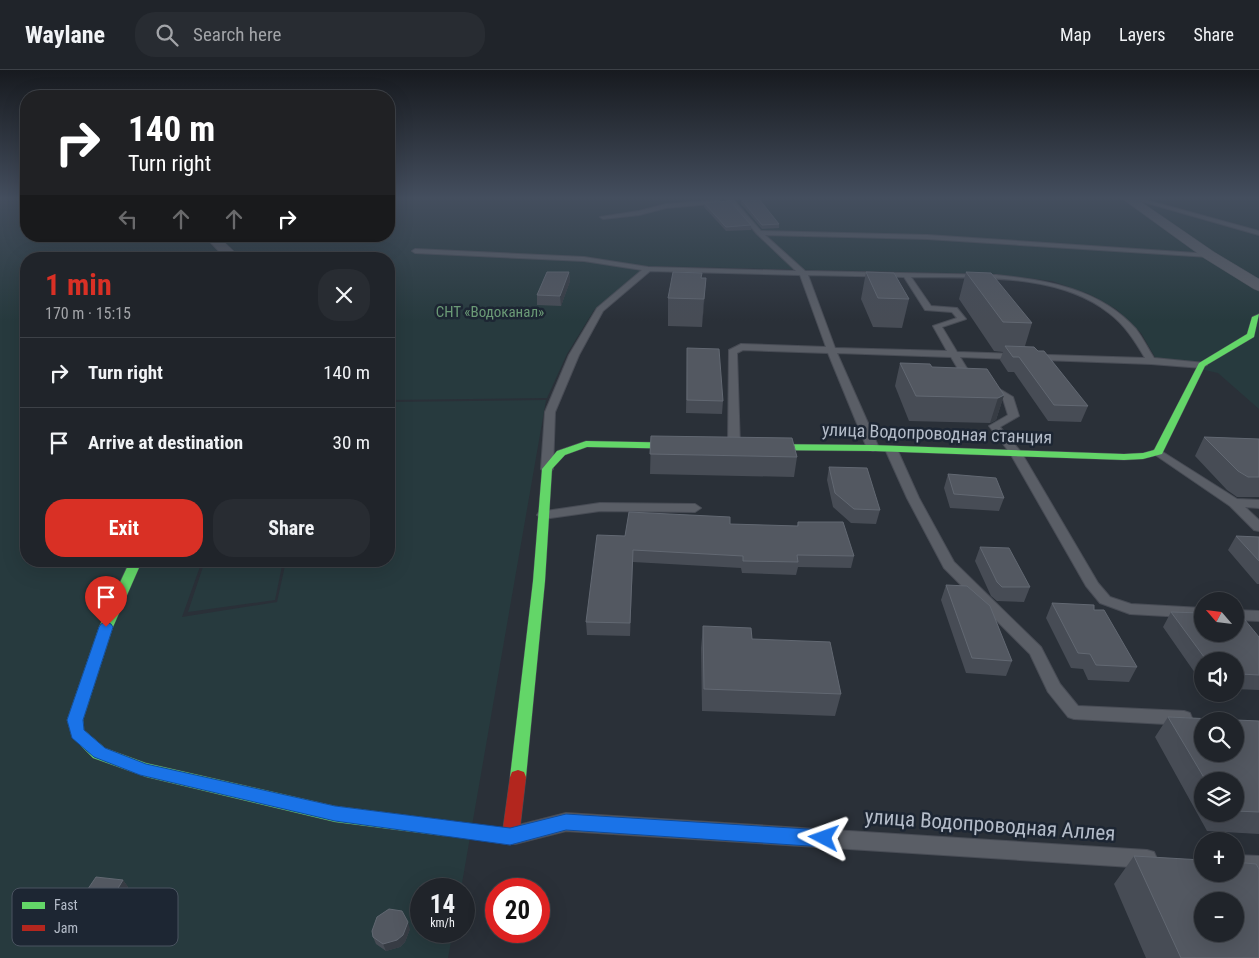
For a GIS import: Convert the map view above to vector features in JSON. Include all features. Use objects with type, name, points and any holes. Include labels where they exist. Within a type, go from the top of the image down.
[{"type":"street","points":[[1186,238],[1259,286]]},
{"type":"street","points":[[217,242],[227,252]]},
{"type":"street","points":[[1158,452],[1202,365],[1251,335],[1256,328],[1256,317],[1259,316]]},
{"type":"street","points":[[510,837],[521,757],[547,469],[561,453],[586,444],[704,446]]},
{"type":"street","name":"улица Водопроводная станция","points":[[729,447],[891,448],[1124,457],[1143,456],[1158,452]]},
{"type":"street","name":"улица Водопроводная Аллея","points":[[133,567],[106,627],[75,720],[77,733],[99,753],[146,770],[335,814],[510,837]]},
{"type":"lane","points":[[765,238],[803,273],[832,351],[873,448]]},
{"type":"lane","points":[[949,238],[1209,255]]},
{"type":"lane","points":[[415,250],[584,259],[648,269],[994,278],[1049,283],[1082,295],[1108,308],[1133,331],[1151,361]]},
{"type":"lane","points":[[547,469],[550,412],[574,355],[600,310],[648,269]]},
{"type":"lane","points":[[906,275],[928,308],[954,310],[962,319],[937,326],[964,372],[1008,397],[1014,416],[994,426],[1014,452],[1093,586],[1106,600],[1130,609],[1194,613]]},
{"type":"lane","points":[[729,447],[732,352],[741,347],[1151,361],[1202,365]]},
{"type":"lane","points":[[891,448],[913,498],[948,565],[1036,651],[1054,688],[1074,712],[1194,719]]},
{"type":"lane","points":[[1158,452],[1234,502],[1259,527]]},
{"type":"lane","points":[[1234,502],[1259,504]]},
{"type":"lane","points":[[543,515],[568,509],[600,506],[695,508]]},
{"type":"lane","name":"улица Водопроводная Аллея","points":[[510,837],[566,822],[1163,860]]},
{"type":"lane","points":[[1244,865],[1259,866]]},
{"type":"green space","name":"СНТ «Водоканал»","points":[[0,238],[20,238],[20,242],[395,242],[395,238],[1259,238],[1259,409],[1218,373],[1156,359],[1141,333],[1116,309],[1089,294],[1052,281],[995,274],[646,266],[594,310],[567,354],[547,398],[395,400],[395,252],[20,252],[20,567],[200,567],[182,617],[277,602],[285,567],[395,567],[395,402],[546,400],[463,878],[410,878],[410,943],[451,943],[448,958],[0,958]]},
{"type":"green space","points":[[203,567],[282,567],[275,600],[188,612]]},
{"type":"building","points":[[547,272],[569,272],[560,296],[537,295]]},
{"type":"building","points":[[673,272],[702,273],[701,278],[706,278],[704,299],[668,298]]},
{"type":"building","points":[[866,272],[894,273],[909,299],[878,298]]},
{"type":"building","points":[[966,272],[991,273],[1032,323],[1003,322]]},
{"type":"building","points":[[1005,346],[1034,347],[1038,351],[1044,351],[1088,406],[1054,405],[1019,357],[1013,357]]},
{"type":"building","points":[[687,348],[719,349],[723,401],[687,400]]},
{"type":"building","points":[[900,363],[930,364],[932,367],[987,369],[1004,395],[998,398],[916,396]]},
{"type":"building","points":[[651,436],[792,438],[797,457],[650,454]]},
{"type":"building","points":[[1204,437],[1259,439],[1259,477],[1248,477],[1238,471]]},
{"type":"building","points":[[829,467],[867,468],[880,510],[854,509],[835,493]]},
{"type":"building","points":[[948,474],[996,478],[1004,498],[954,494]]},
{"type":"building","points":[[629,512],[730,517],[730,524],[798,526],[798,522],[843,522],[854,556],[797,555],[798,562],[743,561],[743,556],[633,550],[630,623],[586,622],[597,535],[625,536]]},
{"type":"building","points":[[1236,536],[1259,537],[1259,561]]},
{"type":"building","points":[[980,547],[1009,548],[1030,587],[1002,587],[997,582]]},
{"type":"building","points":[[946,585],[967,586],[990,606],[1012,661],[972,658]]},
{"type":"building","points":[[1052,603],[1094,605],[1094,610],[1104,610],[1137,667],[1096,665],[1090,654],[1078,653]]},
{"type":"building","points":[[1171,612],[1194,613],[1194,642],[1244,642],[1244,619],[1259,637],[1259,675],[1244,674],[1244,652],[1200,652]]},
{"type":"building","points":[[703,626],[751,628],[752,639],[830,642],[841,694],[704,689]]},
{"type":"building","points":[[1168,717],[1194,718],[1194,761]]},
{"type":"building","points":[[1244,720],[1259,721],[1259,812],[1244,811],[1244,772],[1201,772],[1195,762],[1244,762]]},
{"type":"building","points":[[1134,856],[1194,860],[1194,882],[1244,882],[1244,863],[1256,864],[1259,869],[1259,958],[1181,958]]},
{"type":"building","points":[[96,877],[123,880],[118,888],[89,888]]},
{"type":"building","points":[[389,909],[402,911],[408,922],[403,935],[397,940],[383,944],[373,937],[372,931],[377,917]]},
{"type":"traffic: fast","points":[[758,447],[873,448],[1124,457],[1143,456],[1158,452],[1202,365],[1251,335],[1256,317],[1259,316]]},
{"type":"traffic: fast","points":[[518,777],[539,581],[547,469],[561,453],[586,444],[688,446]]},
{"type":"traffic: fast","points":[[133,567],[106,627],[75,720],[77,733],[99,753],[146,770],[335,814],[444,828]]},
{"type":"traffic: jam","points":[[444,828],[510,837],[518,777]]},
{"type":"route","points":[[106,627],[75,720],[77,733],[99,753],[146,770],[335,814],[510,837],[566,822],[824,838]]}]
